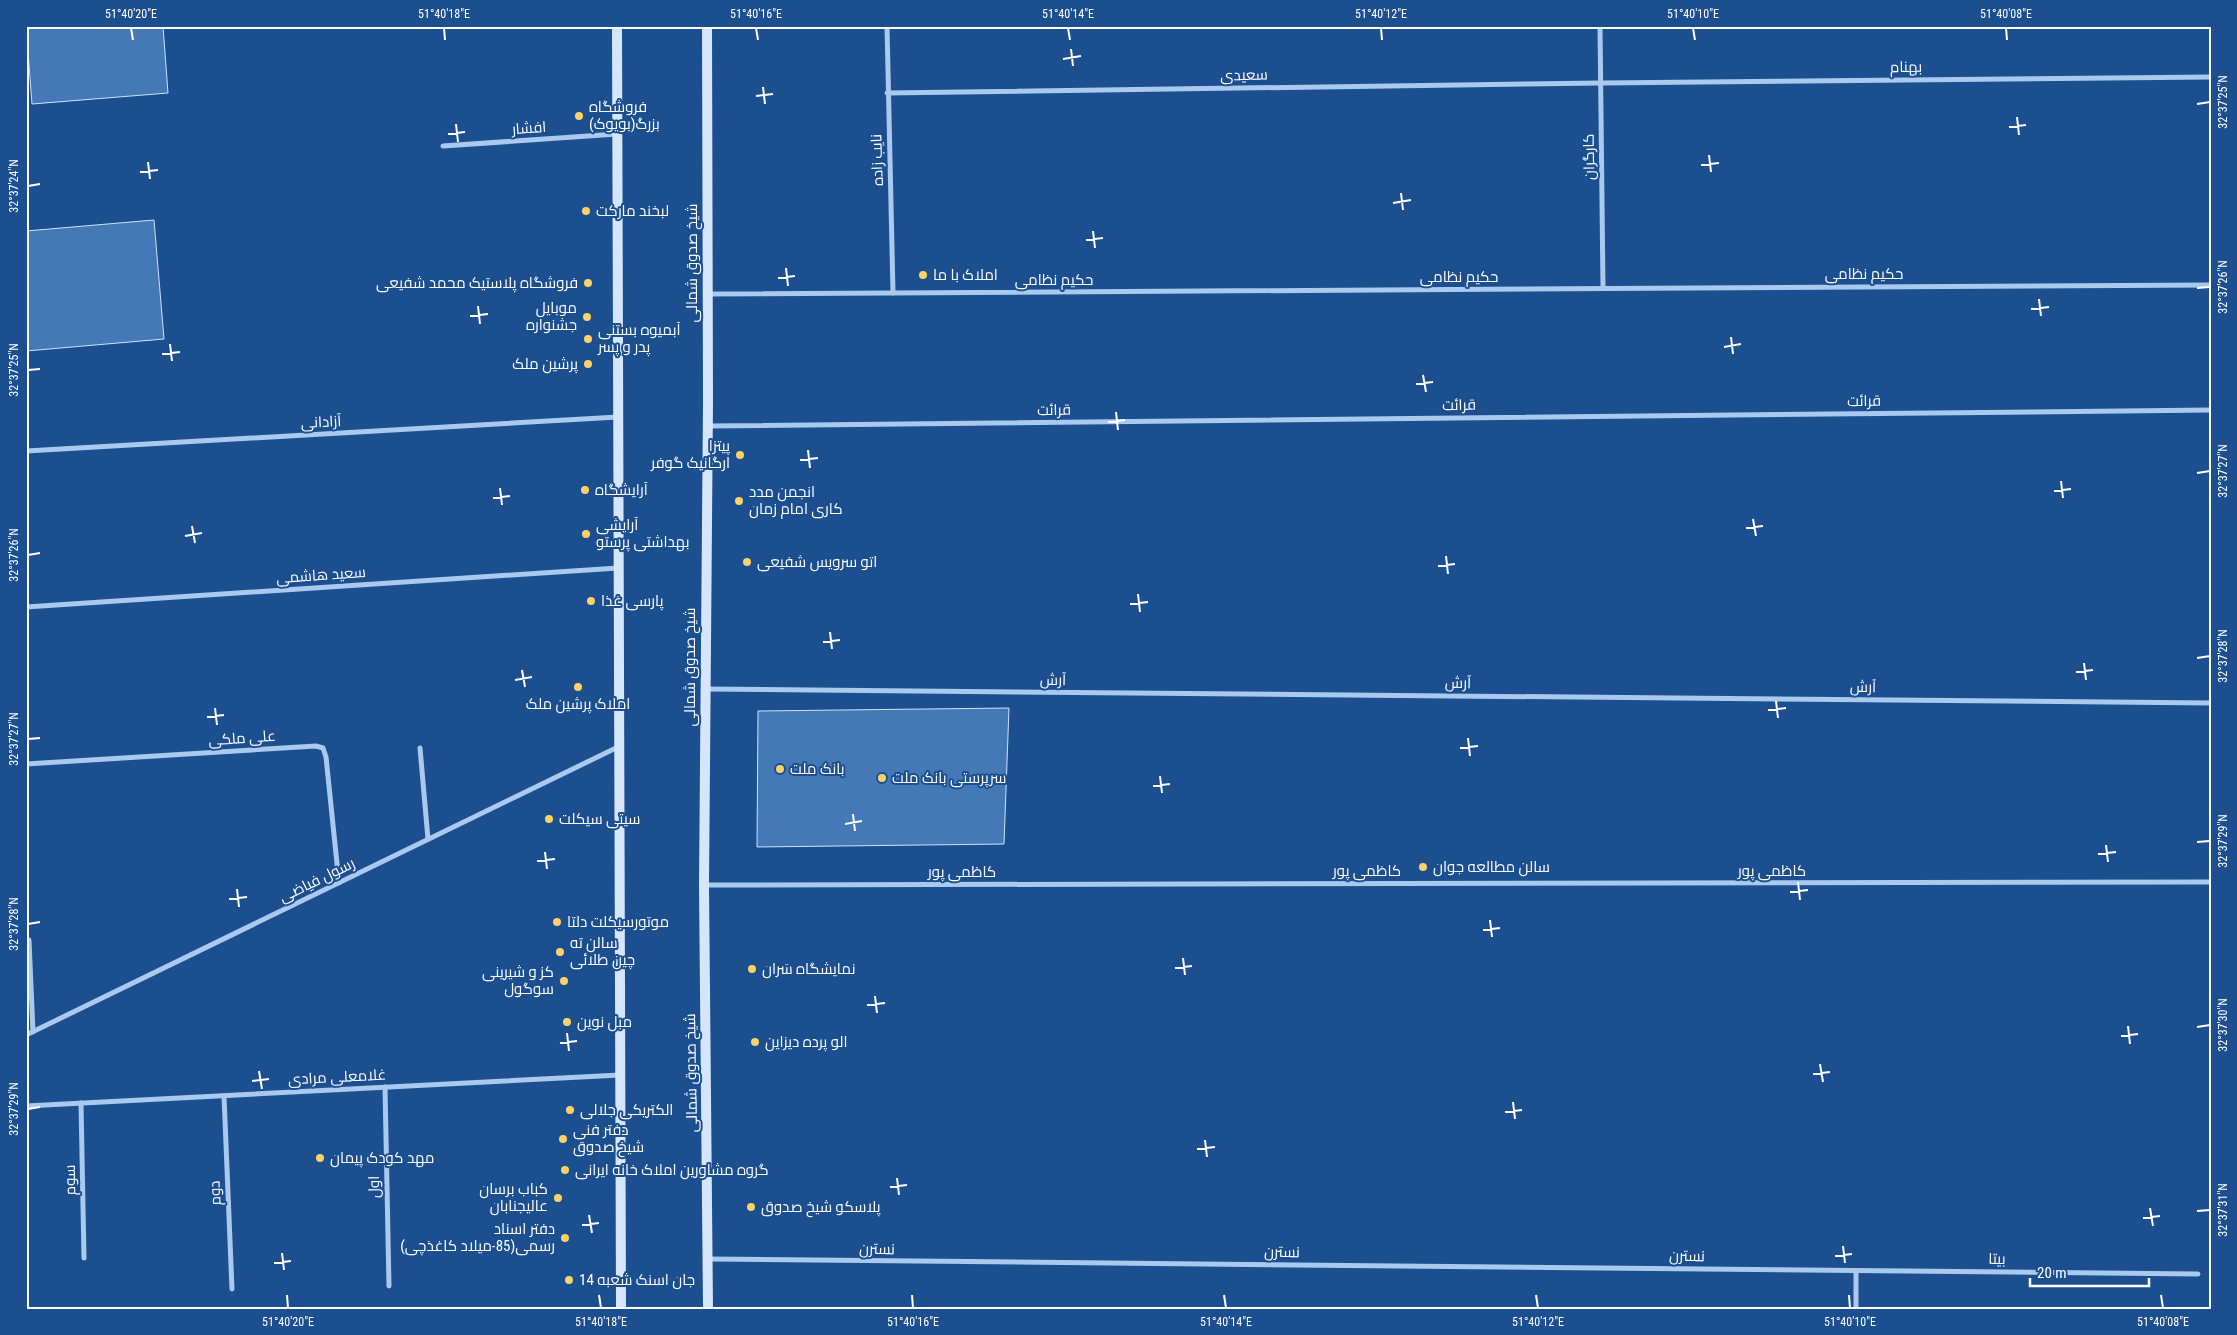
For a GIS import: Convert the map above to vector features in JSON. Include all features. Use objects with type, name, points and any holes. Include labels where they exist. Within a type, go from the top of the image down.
[{"type":"main road","points":[[617,26],[621,1309]]},
{"type":"main road","name":"شیخ صدوق شمالی","points":[[707,26],[704,885],[708,1309]]},
{"type":"street","name":"نایب زاده","points":[[887,26],[887,93],[893,293]]},
{"type":"street","name":"کارگران","points":[[1600,26],[1603,288]]},
{"type":"street","name":"بهنام","points":[[1601,83],[2211,77]]},
{"type":"street","name":"سعیدی","points":[[887,93],[1601,83]]},
{"type":"street","name":"افشار","points":[[443,146],[617,134]]},
{"type":"street","name":"حکیم نظامی","points":[[707,294],[2211,285]]},
{"type":"street","name":"قرائت","points":[[707,426],[2211,410]]},
{"type":"street","name":"آزادانی","points":[[26,451],[618,417]]},
{"type":"street","name":"سعید هاشمی","points":[[26,607],[618,568]]},
{"type":"street","name":"آرش","points":[[705,689],[2211,703]]},
{"type":"street","name":"علی ملکی","points":[[26,764],[316,746],[323,748],[326,758],[339,883]]},
{"type":"street","name":"رسول فیاضی","points":[[26,1035],[619,747]]},
{"type":"street","points":[[420,748],[428,839]]},
{"type":"street","name":"کاظمی پور","points":[[704,885],[2211,882]]},
{"type":"street","points":[[29,940],[33,1032]]},
{"type":"street","name":"غلامعلی مرادی","points":[[26,1106],[620,1075]]},
{"type":"street","name":"اول","points":[[385,1087],[389,1286]]},
{"type":"street","name":"دوم","points":[[224,1096],[232,1289]]},
{"type":"street","name":"سوم","points":[[81,1102],[84,1258]]},
{"type":"street","name":"نسترن","points":[[708,1259],[1856,1271]]},
{"type":"street","points":[[1856,1271],[1856,1309]]},
{"type":"street","name":"بیتا","points":[[1856,1271],[2198,1274]]},
{"type":"building","points":[[26,26],[163,26],[168,93],[32,104]]},
{"type":"building","points":[[154,220],[164,339],[26,351],[26,231]]},
{"type":"building","name":"سرپرستی بانک ملت","points":[[1009,708],[1004,844],[757,847],[758,711]]},
{"type":"place","name":"فروشگاه بزرگ(بویوک)","points":[[579,116]]},
{"type":"place","name":"لبخند مارکت","points":[[586,211]]},
{"type":"place","name":"املاک با ما","points":[[923,275]]},
{"type":"place","name":"فروشگاه پلاستیک محمد شفیعی","points":[[588,283]]},
{"type":"place","name":"موبایل جشنواره","points":[[587,317]]},
{"type":"place","name":"آبمیوه بستنی پدر و پسر","points":[[588,339]]},
{"type":"place","name":"پرشین ملک","points":[[588,364]]},
{"type":"place","name":"پیتزا ارگانیک گوفر","points":[[740,455]]},
{"type":"place","name":"آرایشگاه","points":[[585,490]]},
{"type":"place","name":"انجمن مدد کاری امام زمان","points":[[739,501]]},
{"type":"place","name":"آرایشی بهداشتی پرستو","points":[[586,534]]},
{"type":"place","name":"اتو سرویس شفیعی","points":[[747,562]]},
{"type":"place","name":"پارسی غذا","points":[[591,601]]},
{"type":"place","name":"املاک پرشین ملک","points":[[578,687]]},
{"type":"place","name":"بانک ملت","points":[[780,769]]},
{"type":"place","name":"سرپرستی بانک ملت","points":[[882,778]]},
{"type":"place","name":"سیتی سیکلت","points":[[549,819]]},
{"type":"place","name":"سالن مطالعه جوان","points":[[1423,867]]},
{"type":"place","name":"موتورسیکلت دلتا","points":[[557,922]]},
{"type":"place","name":"سالن ته چین طلائی","points":[[560,952]]},
{"type":"place","name":"نمایشگاه سَران","points":[[752,969]]},
{"type":"place","name":"کز و شیرینی سوگول","points":[[564,981]]},
{"type":"place","name":"مبل نوین","points":[[567,1022]]},
{"type":"place","name":"الو پرده دیزاین","points":[[755,1042]]},
{"type":"place","name":"الکتریکی جلالی","points":[[570,1110]]},
{"type":"place","name":"دفتر فنی شیخ صدوق","points":[[563,1139]]},
{"type":"place","name":"مهد کودک پیمان","points":[[320,1158]]},
{"type":"place","name":"گروه مشاورین املاک خانه ایرانی","points":[[565,1170]]},
{"type":"place","name":"کباب برسان عالیجنابان","points":[[558,1198]]},
{"type":"place","name":"پلاسکو شیخ صدوق","points":[[751,1207]]},
{"type":"place","name":"دفتر اسناد رسمی(85-میلاد کاغذچی)","points":[[565,1238]]},
{"type":"place","name":"جان اسنک شعبه 14","points":[[569,1280]]}]
